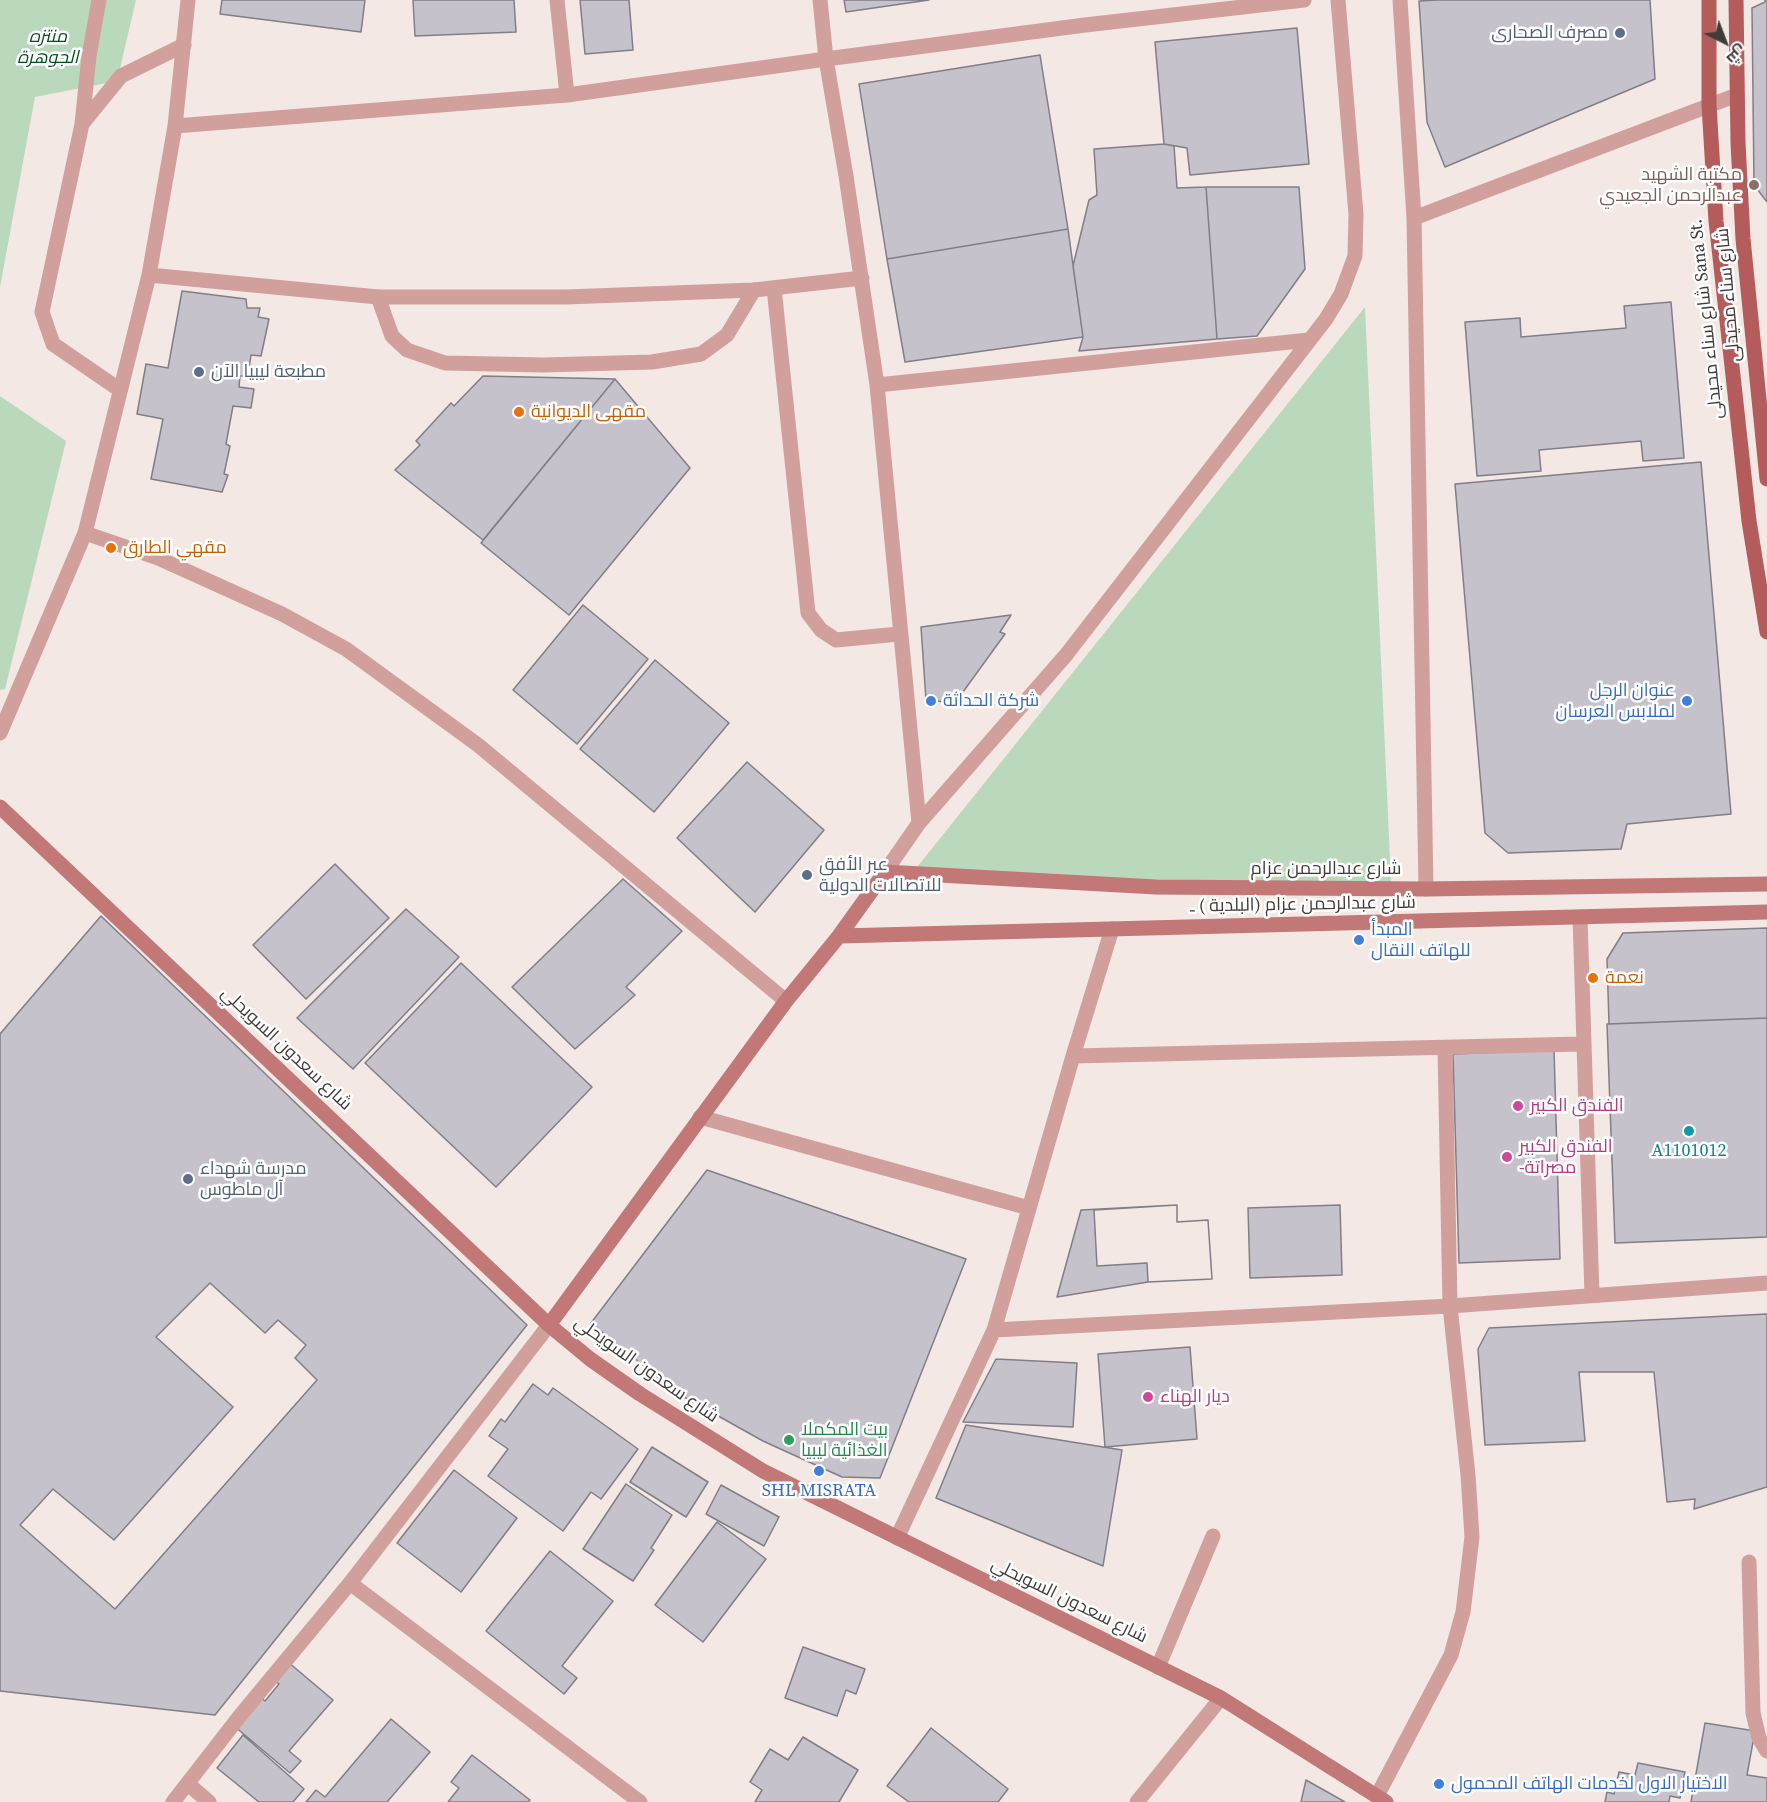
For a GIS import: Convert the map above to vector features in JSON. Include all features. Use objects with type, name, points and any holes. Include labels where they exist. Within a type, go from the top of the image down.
[{"type":"main road","name":"شارع سناء محيدلى Sana St.","points":[[1709,0],[1709,105],[1716,221],[1749,521],[1767,633]]},
{"type":"main road","name":"شارع سناء محيدلى","points":[[1737,0],[1737,94],[1743,239],[1767,478]]},
{"type":"main road","name":"شارع سعدون السويحلي","points":[[0,807],[549,1325],[590,1359],[631,1388],[763,1471],[1221,1698],[1382,1799]]},
{"type":"main road","name":"شارع عبدالرحمن عزام","points":[[885,872],[1156,887],[1426,889],[1767,884]]},
{"type":"main road","points":[[549,1325],[786,1001],[839,936],[885,872]]},
{"type":"main road","name":"شارع عبدالرحمن عزام (البلدية ) ـ","points":[[839,936],[1767,912]]},
{"type":"street","points":[[99,0],[89,56],[82,123],[42,312],[53,344],[120,390]]},
{"type":"street","points":[[0,733],[85,533],[149,275],[175,126],[188,0]]},
{"type":"street","points":[[557,0],[567,96]]},
{"type":"street","points":[[820,0],[826,59],[877,385],[899,634],[919,823]]},
{"type":"street","points":[[175,126],[567,96],[1085,25],[1304,0]]},
{"type":"street","points":[[885,872],[919,823],[1066,655],[1326,319],[1341,294],[1355,256],[1356,214],[1338,0]]},
{"type":"street","points":[[1400,0],[1414,218],[1426,889]]},
{"type":"street","points":[[82,123],[122,76],[184,45]]},
{"type":"street","points":[[1414,218],[1737,94]]},
{"type":"street","points":[[149,275],[378,297],[566,297],[754,290],[862,278]]},
{"type":"street","points":[[774,288],[808,613],[821,630],[836,640],[899,634]]},
{"type":"street","points":[[378,297],[392,336],[407,350],[445,363],[544,365],[652,362],[701,354],[727,335],[754,290]]},
{"type":"street","points":[[877,385],[1309,340]]},
{"type":"street","points":[[85,533],[158,558],[282,614],[346,649],[478,745],[786,1001]]},
{"type":"street","points":[[1580,918],[1582,1044],[1592,1295]]},
{"type":"street","points":[[897,1538],[994,1330],[1112,929]]},
{"type":"street","points":[[1073,1056],[1582,1044]]},
{"type":"street","points":[[1382,1799],[1451,1655],[1463,1612],[1472,1537],[1468,1475],[1450,1306],[1445,1048]]},
{"type":"street","points":[[700,1118],[1029,1208]]},
{"type":"street","points":[[994,1330],[1450,1306],[1767,1283]]},
{"type":"street","points":[[173,1802],[239,1717],[350,1583],[549,1325]]},
{"type":"street","points":[[1158,1667],[1213,1536]]},
{"type":"street","points":[[1749,1562],[1753,1713],[1759,1738],[1767,1751]]},
{"type":"street","points":[[350,1583],[640,1802]]},
{"type":"street","points":[[1137,1802],[1221,1698]]},
{"type":"street","points":[[188,1784],[209,1802]]},
{"type":"green space","name":"منتزه الجوهرة","points":[[0,0],[136,0],[117,81],[35,97],[0,287]]},
{"type":"green space","points":[[1365,307],[1391,882],[906,881]]},
{"type":"green space","points":[[0,396],[66,441],[5,689],[0,690]]},
{"type":"building","points":[[222,0],[365,0],[361,32],[220,14]]},
{"type":"building","points":[[413,0],[514,0],[516,32],[415,36]]},
{"type":"building","points":[[580,0],[629,0],[633,50],[585,54]]},
{"type":"building","points":[[844,0],[929,0],[846,12]]},
{"type":"building","points":[[1650,0],[1655,79],[1445,167],[1427,122],[1419,1]]},
{"type":"building","points":[[1767,0],[1767,202],[1754,185],[1752,8]]},
{"type":"building","points":[[1297,28],[1309,164],[1190,175],[1187,148],[1164,144],[1155,42]]},
{"type":"building","points":[[1040,55],[1068,229],[887,259],[859,84]]},
{"type":"building","points":[[1164,144],[1174,146],[1177,188],[1206,187],[1217,339],[1079,351],[1083,337],[1073,266],[1089,200],[1097,195],[1094,149]]},
{"type":"building","points":[[1206,187],[1299,187],[1305,269],[1257,336],[1217,339]]},
{"type":"building","points":[[1068,229],[1083,337],[905,362],[887,259]]},
{"type":"building","points":[[182,291],[246,299],[247,308],[260,308],[258,317],[269,319],[261,356],[251,355],[248,376],[240,376],[239,387],[254,389],[251,408],[233,406],[226,444],[230,446],[224,474],[228,475],[222,492],[151,479],[163,419],[137,414],[146,364],[168,368]]},
{"type":"building","points":[[1671,302],[1684,458],[1643,461],[1641,441],[1539,450],[1541,471],[1477,476],[1465,322],[1520,318],[1521,337],[1626,328],[1624,306]]},
{"type":"building","points":[[483,376],[615,379],[483,540],[395,470],[420,445],[416,441],[451,403],[454,406]]},
{"type":"building","points":[[615,379],[690,468],[569,615],[481,543]]},
{"type":"building","points":[[1701,462],[1731,814],[1627,824],[1621,849],[1508,853],[1485,833],[1455,484]]},
{"type":"building","points":[[583,605],[648,659],[577,744],[513,690]]},
{"type":"building","points":[[1011,615],[1000,632],[1005,634],[955,703],[926,700],[921,627]]},
{"type":"building","points":[[655,660],[729,723],[654,812],[580,749]]},
{"type":"building","points":[[747,762],[824,830],[755,912],[677,838]]},
{"type":"building","points":[[335,864],[389,918],[306,999],[253,945]]},
{"type":"building","points":[[623,879],[682,931],[626,987],[635,995],[575,1049],[512,987]]},
{"type":"building","points":[[406,909],[459,957],[353,1069],[297,1018]]},
{"type":"building","name":"مدرسة شهداء آل ماطوس","points":[[101,916],[527,1325],[215,1715],[0,1691],[0,1034]]},
{"type":"building","points":[[1767,928],[1767,1018],[1609,1024],[1607,959],[1623,933]]},
{"type":"building","points":[[461,963],[592,1087],[496,1187],[365,1063]]},
{"type":"building","name":"ِA1101012","points":[[1767,1018],[1767,1237],[1615,1243],[1607,1024]]},
{"type":"building","name":"الفندق الكبير -مصراتة","points":[[1554,1050],[1560,1259],[1459,1263],[1453,1054]]},
{"type":"building","points":[[707,1170],[966,1259],[880,1478],[842,1477],[763,1441],[677,1393],[591,1323]]},
{"type":"building","points":[[1177,1205],[1177,1222],[1208,1220],[1212,1279],[1148,1282],[1057,1297],[1081,1210]]},
{"type":"building","points":[[1177,1205],[1177,1222],[1208,1220],[1212,1279],[1148,1282],[1147,1263],[1097,1266],[1094,1210]]},
{"type":"building","points":[[1340,1205],[1342,1275],[1250,1278],[1248,1208]]},
{"type":"building","points":[[210,1283],[265,1333],[278,1320],[306,1345],[295,1358],[317,1380],[115,1609],[20,1525],[53,1489],[114,1540],[233,1407],[156,1337]]},
{"type":"building","points":[[1767,1314],[1767,1487],[1694,1509],[1695,1499],[1667,1502],[1654,1372],[1579,1372],[1585,1441],[1485,1445],[1478,1349],[1489,1328]]},
{"type":"building","name":"ديار الهناء","points":[[1190,1347],[1197,1439],[1105,1447],[1098,1354]]},
{"type":"building","points":[[996,1359],[1077,1363],[1073,1427],[963,1422]]},
{"type":"building","points":[[533,1384],[548,1395],[553,1388],[638,1449],[601,1499],[591,1492],[563,1531],[488,1476],[508,1449],[489,1436],[501,1419],[505,1422]]},
{"type":"building","points":[[966,1425],[1122,1450],[1103,1566],[936,1498]]},
{"type":"building","points":[[652,1447],[708,1482],[686,1517],[630,1482]]},
{"type":"building","points":[[454,1470],[517,1518],[461,1592],[397,1543]]},
{"type":"building","points":[[626,1484],[672,1515],[651,1548],[654,1550],[633,1581],[583,1549]]},
{"type":"building","points":[[721,1485],[779,1517],[764,1546],[706,1514]]},
{"type":"building","points":[[717,1522],[766,1559],[703,1642],[655,1605]]},
{"type":"building","points":[[550,1551],[613,1601],[562,1666],[577,1678],[564,1694],[486,1631]]},
{"type":"building","points":[[803,1647],[865,1669],[856,1694],[846,1690],[837,1716],[785,1698]]},
{"type":"building","points":[[288,1662],[333,1700],[289,1751],[301,1761],[290,1773],[234,1726],[260,1697],[265,1701],[279,1684],[274,1680]]},
{"type":"building","points":[[391,1719],[430,1752],[387,1802],[306,1802],[316,1790],[325,1797]]},
{"type":"building","points":[[1705,1723],[1755,1731],[1747,1775],[1767,1778],[1767,1802],[1691,1802]]},
{"type":"building","points":[[931,1728],[1008,1789],[998,1802],[909,1802],[887,1786]]},
{"type":"building","points":[[243,1735],[304,1789],[293,1802],[259,1802],[217,1768]]},
{"type":"building","points":[[803,1737],[858,1770],[839,1802],[755,1802],[762,1790],[750,1782],[770,1749],[788,1760]]},
{"type":"building","points":[[472,1755],[530,1800],[528,1802],[448,1802],[459,1788],[451,1782]]},
{"type":"building","points":[[1638,1763],[1685,1772],[1680,1798],[1670,1796],[1669,1802],[1605,1802],[1607,1792],[1614,1794],[1619,1772],[1635,1775]]},
{"type":"building","points":[[1306,1780],[1345,1802],[1301,1802]]},
{"type":"place","name":"مصرف الصحارى","points":[[1620,33]]},
{"type":"place","name":"مكتبة الشهيد عبدالرحمن الجعيدي","points":[[1754,185]]},
{"type":"place","name":"مطبعة ليبيا الآن","points":[[199,372]]},
{"type":"place","name":"مقهى الديوانية","points":[[519,412]]},
{"type":"place","name":"مقهي الطارق","points":[[111,548]]},
{"type":"place","name":"شركة الحداثة","points":[[931,701]]},
{"type":"place","name":"عنوان الرجل لملابس العرسان","points":[[1687,701]]},
{"type":"place","name":"عبر الأفق للاتصالات الدولية","points":[[807,875]]},
{"type":"place","name":"المبدأ للهاتف النقال","points":[[1359,940]]},
{"type":"place","name":"نعمة","points":[[1593,978]]},
{"type":"place","name":"الفندق الكبير","points":[[1518,1106]]},
{"type":"place","name":"ِA1101012","points":[[1689,1131]]},
{"type":"place","name":"الفندق الكبير -مصراتة","points":[[1507,1157]]},
{"type":"place","name":"مدرسة شهداء آل ماطوس","points":[[188,1179]]},
{"type":"place","name":"ديار الهناء","points":[[1148,1397]]},
{"type":"place","name":"بيت المكملا الغذائية ليبيا","points":[[789,1440]]},
{"type":"place","name":"SHL MISRATA","points":[[819,1471]]},
{"type":"place","name":"الاختيار الاول لخدمات الهاتف المحمول","points":[[1439,1784]]}]
